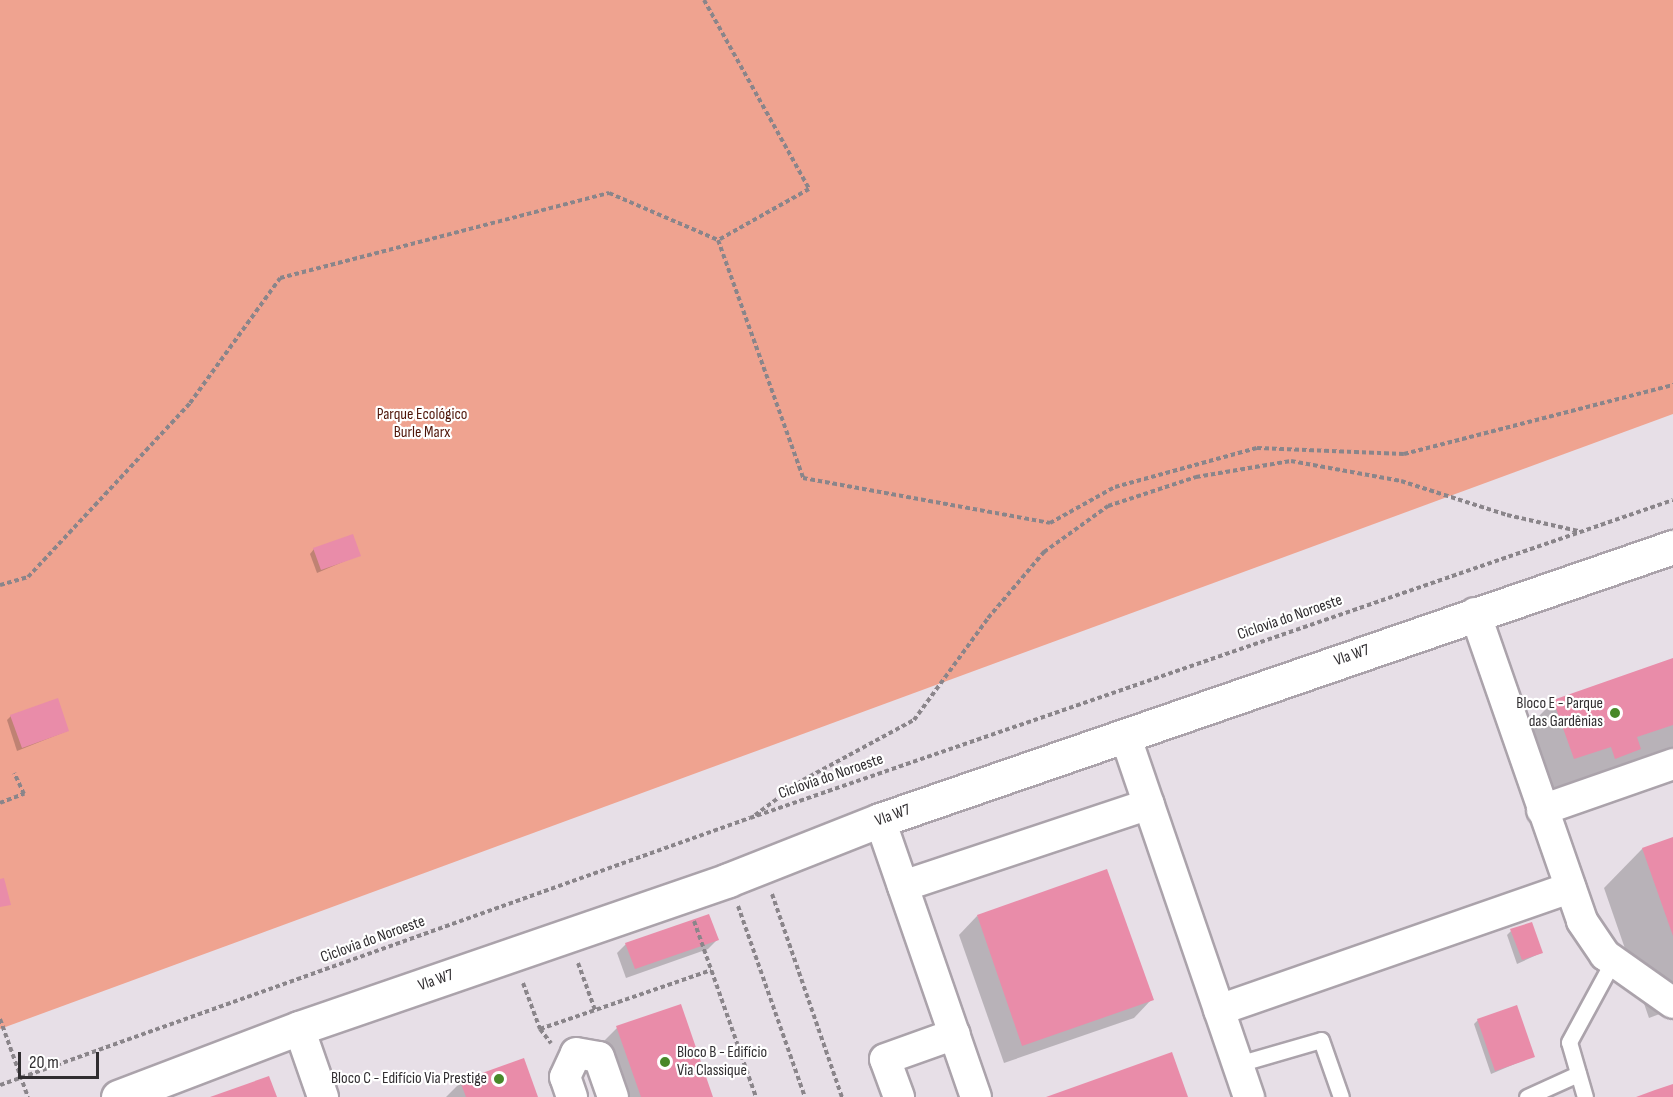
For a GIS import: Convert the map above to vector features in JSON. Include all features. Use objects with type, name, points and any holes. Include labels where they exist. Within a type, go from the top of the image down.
[{"type":"main road","name":"Vla W7","points":[[118,1097],[299,1028],[728,880],[880,820],[1475,613],[1673,547]]},
{"type":"street","points":[[1475,613],[1542,810],[1570,888],[1592,939],[1613,961],[1673,1003]]},
{"type":"street","points":[[1125,735],[1249,1097]]},
{"type":"street","points":[[1542,810],[1673,764]]},
{"type":"street","points":[[903,886],[1149,804]]},
{"type":"street","points":[[880,820],[976,1097]]},
{"type":"street","points":[[1219,1010],[1570,888]]},
{"type":"street","points":[[299,1028],[323,1097]]},
{"type":"street","points":[[899,1097],[885,1059],[955,1034]]},
{"type":"street","points":[[572,1097],[565,1077],[576,1053],[598,1057],[613,1097]]},
{"type":"lane","points":[[1585,1097],[1569,1042],[1613,961]]},
{"type":"lane","points":[[1238,1064],[1321,1040],[1341,1097]]},
{"type":"lane","points":[[1527,1097],[1578,1074]]},
{"type":"path","points":[[704,0],[809,189],[718,240]]},
{"type":"path","points":[[0,585],[28,577],[190,403],[280,278],[609,193],[718,240],[803,478],[1050,523],[1114,487],[1257,448],[1404,454],[1673,385]]},
{"type":"path","points":[[750,818],[803,780],[914,720],[988,618],[1044,552],[1108,506],[1196,477],[1291,461],[1401,481],[1507,515],[1578,531]]},
{"type":"path","name":"Ciclovia do Noroeste","points":[[0,1085],[750,818],[1673,500]]},
{"type":"path","points":[[0,803],[24,794],[14,773]]},
{"type":"path","points":[[763,867],[842,1097]]},
{"type":"path","points":[[728,880],[805,1097]]},
{"type":"path","points":[[685,895],[756,1097]]},
{"type":"path","points":[[568,935],[595,1010]]},
{"type":"path","points":[[513,954],[540,1029],[711,970]]},
{"type":"path","points":[[0,1019],[28,1097]]},
{"type":"green space","name":"Parque Ecológico Burle Marx","points":[[0,0],[1673,0],[1673,414],[0,1029]]},
{"type":"building","points":[[353,534],[361,556],[321,570],[313,548]]},
{"type":"building","name":"Bloco E - Parque das Gardênias","points":[[1673,658],[1673,725],[1637,737],[1641,749],[1615,759],[1611,747],[1574,759],[1553,700]]},
{"type":"building","points":[[58,698],[69,731],[22,748],[10,715]]},
{"type":"building","points":[[1673,837],[1673,936],[1642,848]]},
{"type":"building","points":[[1107,869],[1154,1000],[1022,1046],[977,915]]},
{"type":"building","points":[[4,878],[11,905],[0,907],[0,879]]},
{"type":"building","points":[[709,914],[719,940],[635,969],[625,943]]},
{"type":"building","points":[[1532,922],[1543,953],[1522,960],[1510,929]]},
{"type":"building","name":"Bloco B - Edifício Via Classique","points":[[681,1004],[713,1097],[641,1097],[616,1026]]},
{"type":"building","points":[[1517,1005],[1535,1057],[1495,1071],[1477,1019]]},
{"type":"building","points":[[1172,1052],[1188,1097],[1046,1097]]},
{"type":"building","name":"Bloco C - Edifício Via Prestige","points":[[524,1058],[538,1097],[466,1097],[460,1081]]},
{"type":"building","points":[[269,1076],[277,1097],[210,1097]]},
{"type":"building","points":[[1673,1084],[1673,1097],[1636,1097],[1655,1090]]},
{"type":"place","name":"Bloco E - Parque das Gardênias","points":[[1615,713]]},
{"type":"place","name":"Bloco B - Edifício Via Classique","points":[[665,1062]]},
{"type":"place","name":"Bloco C - Edifício Via Prestige","points":[[499,1079]]}]
